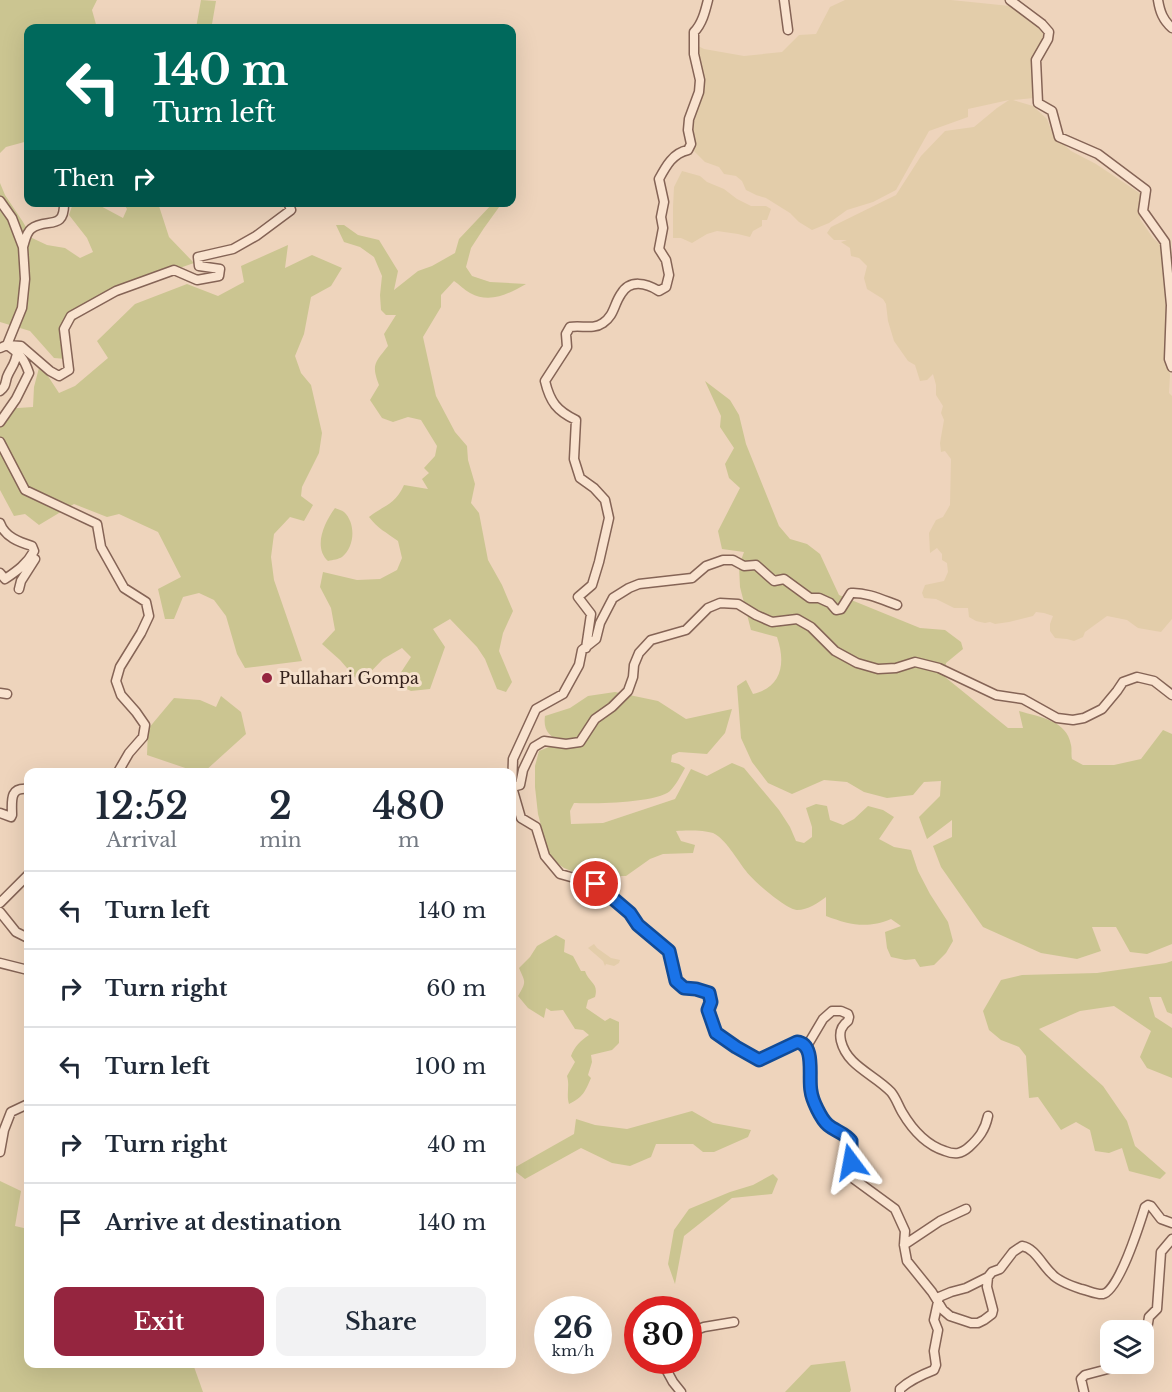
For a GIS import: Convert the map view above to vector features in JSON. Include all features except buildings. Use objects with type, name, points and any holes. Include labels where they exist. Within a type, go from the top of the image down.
[{"type":"street","points":[[586,648],[591,614],[578,597],[592,585],[609,518],[605,500],[580,478],[574,459],[576,420],[556,407],[548,396],[545,381],[565,351],[566,334],[570,327],[593,327],[602,324],[610,317],[621,293],[632,285],[646,284],[659,291],[666,287],[669,275],[666,260],[659,249],[664,202],[659,180],[672,158],[688,150],[691,144],[688,130],[689,119],[699,92],[700,80],[694,54],[694,32],[704,16],[708,0]]},
{"type":"street","points":[[784,0],[788,30]]},
{"type":"street","points":[[1010,0],[1049,32],[1048,39],[1036,60],[1038,103],[1052,111],[1059,137],[1098,154],[1146,190],[1143,211],[1165,242],[1171,305],[1169,359],[1172,367]]},
{"type":"street","points":[[1158,0],[1164,20],[1172,28]]},
{"type":"street","points":[[0,201],[12,218],[23,247],[25,279],[22,308],[4,346]]},
{"type":"street","points":[[23,247],[31,229],[58,221],[64,214],[64,207]]},
{"type":"street","points":[[4,346],[21,346],[59,376],[69,370],[64,329],[71,316],[116,291],[174,270],[197,280],[219,276],[220,269],[199,266],[198,257],[234,249],[291,210],[290,207]]},
{"type":"street","points":[[0,422],[16,399],[29,373],[25,360],[17,352],[4,346]]},
{"type":"street","points":[[0,391],[5,387],[15,364],[17,352]]},
{"type":"street","points":[[0,442],[25,490],[97,524],[101,547],[124,588],[146,602],[149,615],[120,667],[116,681],[121,695],[145,725],[143,737],[129,753],[120,768]]},
{"type":"street","points":[[0,523],[8,535],[32,546],[34,551]]},
{"type":"street","points":[[19,589],[39,553],[38,549],[34,551]]},
{"type":"street","points":[[1,575],[5,579],[18,571],[34,551]]},
{"type":"street","points":[[513,768],[513,759],[536,709],[563,694],[579,665],[582,650],[596,639],[600,622],[613,598],[628,588],[639,584],[692,578],[706,566],[723,560],[733,560],[744,566],[756,565],[774,581],[784,579],[810,598],[819,598],[830,603],[836,610],[841,609],[851,593],[897,605]]},
{"type":"street","points":[[516,786],[520,784],[522,770],[534,747],[544,741],[566,744],[580,742],[595,719],[612,707],[628,691],[634,664],[639,653],[651,640],[686,630],[708,608],[720,603],[738,604],[772,622],[797,619],[811,627],[835,651],[857,663],[878,669],[896,668],[915,662],[939,669],[996,695],[1023,699],[1057,718],[1073,720],[1084,718],[1101,709],[1123,682],[1137,677],[1154,681],[1172,695]]},
{"type":"street","points":[[0,813],[11,817],[12,797],[15,791],[24,788]]},
{"type":"street","points":[[516,801],[521,818],[536,827],[545,856],[560,874],[596,884],[630,913],[638,925],[669,951],[676,981],[684,988],[709,993],[711,1002],[708,1010],[716,1033],[759,1060],[797,1042],[802,1042],[807,1046],[810,1057],[811,1093],[821,1116],[825,1122],[851,1141],[851,1171],[854,1179],[895,1209],[905,1231],[904,1245],[907,1261],[943,1310],[950,1316],[971,1323],[984,1320],[992,1314],[993,1310],[987,1287],[988,1277]]},
{"type":"street","points":[[0,903],[24,879]]},
{"type":"street","points":[[0,912],[16,932],[24,936]]},
{"type":"street","points":[[0,963],[24,969]]},
{"type":"street","points":[[807,1046],[823,1019],[832,1011],[848,1014],[848,1021],[843,1025],[840,1036],[842,1047],[848,1057],[890,1091],[912,1127],[928,1144],[954,1155],[964,1152],[981,1136],[988,1116]]},
{"type":"street","points":[[0,1152],[4,1130],[11,1112],[24,1106]]},
{"type":"street","points":[[900,1392],[900,1389],[917,1376],[934,1370],[936,1365],[934,1351],[938,1330],[934,1320],[939,1297],[966,1288],[988,1277],[992,1272],[1000,1269],[1013,1252],[1022,1246],[1027,1247],[1053,1276],[1077,1288],[1101,1294],[1106,1293],[1115,1284],[1145,1207],[1151,1206],[1161,1219],[1172,1223]]},
{"type":"street","points":[[904,1245],[940,1221],[966,1209]]},
{"type":"street","points":[[1148,1320],[1157,1309],[1161,1252],[1172,1239]]},
{"type":"street","points":[[702,1328],[734,1322]]},
{"type":"street","points":[[1084,1392],[1082,1379],[1085,1375],[1100,1371]]},
{"type":"street","points":[[669,1374],[681,1392]]},
{"type":"shaded area","points":[[0,0],[97,0],[92,10],[96,24],[24,24],[24,142],[6,147],[0,153]]},
{"type":"shaded area","points":[[201,0],[216,1],[212,24],[197,24]]},
{"type":"shaded area","points":[[845,0],[951,0],[1010,6],[1027,17],[1049,32],[1040,51],[1034,98],[1013,100],[1033,106],[1047,119],[1053,135],[1071,151],[1096,164],[1141,194],[1140,219],[1153,238],[1165,249],[1169,393],[1172,396],[1172,619],[1161,632],[1138,628],[1127,620],[1107,616],[1085,632],[1083,637],[1074,641],[1055,638],[1050,631],[1053,616],[1036,612],[1033,616],[1009,622],[985,623],[969,617],[968,608],[954,608],[936,599],[924,598],[922,593],[925,585],[944,581],[948,572],[947,563],[942,560],[942,554],[937,548],[930,553],[929,533],[936,520],[943,517],[950,505],[951,459],[945,451],[941,452],[940,443],[944,420],[941,413],[943,406],[936,395],[933,374],[927,380],[920,381],[915,365],[908,361],[894,341],[886,304],[883,299],[867,289],[864,278],[867,266],[859,258],[851,256],[850,248],[841,242],[847,240],[834,240],[827,233],[831,227],[896,195],[921,156],[945,131],[974,127],[1009,100],[968,109],[968,117],[929,131],[896,190],[873,202],[847,210],[829,223],[812,230],[766,198],[746,190],[742,181],[736,176],[724,174],[719,167],[705,162],[694,151],[688,130],[699,91],[694,44],[704,49],[744,56],[782,52],[799,35],[816,34],[830,7]]},
{"type":"shaded area","points":[[682,171],[700,176],[751,206],[766,206],[771,209],[767,220],[762,220],[762,226],[753,231],[750,237],[717,231],[692,243],[681,238],[673,238],[674,187]]},
{"type":"shaded area","points":[[0,183],[32,238],[47,245],[65,248],[80,258],[93,252],[87,238],[69,215],[72,207],[102,207],[123,218],[126,207],[159,207],[169,237],[194,263],[125,287],[85,310],[66,330],[66,359],[54,358],[30,331],[0,322]]},
{"type":"shaded area","points":[[489,207],[499,207],[471,248],[466,267],[472,276],[490,282],[526,284],[506,294],[485,298],[470,293],[454,281],[441,295],[441,307],[423,337],[436,396],[455,432],[467,446],[468,460],[475,484],[471,503],[479,513],[488,560],[513,611],[503,633],[499,651],[512,682],[506,692],[497,689],[485,659],[477,647],[450,619],[433,629],[445,647],[430,689],[411,691],[394,683],[411,657],[402,648],[383,659],[360,683],[322,644],[335,630],[331,608],[320,587],[323,572],[357,580],[380,579],[397,570],[402,558],[398,541],[369,517],[393,501],[404,485],[428,489],[422,479],[429,473],[424,468],[435,456],[437,446],[421,420],[408,417],[393,422],[382,418],[370,400],[379,385],[375,372],[376,364],[388,346],[384,334],[396,315],[386,315],[381,310],[382,276],[374,257],[360,247],[344,242],[336,225],[344,225],[358,235],[379,240],[398,271],[394,290],[418,271],[455,253],[459,239]]},
{"type":"shaded area","points":[[288,245],[285,268],[312,255],[342,268],[331,286],[311,297],[304,334],[295,356],[301,373],[311,385],[322,433],[319,453],[302,487],[301,496],[313,505],[304,521],[290,517],[274,534],[271,557],[274,580],[302,661],[245,668],[237,654],[226,616],[214,600],[199,593],[183,597],[174,619],[165,619],[158,589],[181,577],[158,532],[119,514],[107,517],[74,504],[39,525],[25,514],[14,516],[0,490],[0,413],[3,409],[33,407],[34,387],[40,364],[59,393],[75,386],[108,358],[97,341],[135,304],[187,284],[218,296],[244,282],[241,266]]},
{"type":"shaded area","points":[[705,381],[730,400],[739,415],[746,444],[779,526],[790,539],[807,544],[820,554],[839,595],[920,628],[945,630],[961,642],[963,649],[946,663],[945,677],[1008,728],[1023,728],[1019,711],[1051,721],[1064,730],[1068,737],[1072,759],[1083,765],[1114,765],[1141,759],[1163,730],[1172,734],[1172,944],[1147,954],[1130,952],[1116,927],[1092,927],[1101,951],[1077,959],[1041,953],[983,927],[941,867],[933,846],[952,837],[952,820],[927,839],[919,817],[940,796],[941,781],[924,782],[913,795],[887,798],[864,792],[847,782],[824,780],[792,794],[768,783],[752,762],[741,738],[737,686],[746,680],[753,694],[770,686],[779,673],[780,647],[777,637],[751,630],[740,587],[739,566],[744,552],[722,549],[718,531],[740,488],[729,478],[725,464],[734,448],[720,427],[721,416]]},
{"type":"shaded area","points":[[335,508],[343,511],[351,522],[352,541],[341,558],[328,561],[321,549],[321,542],[324,528]]},
{"type":"shaded area","points":[[615,692],[658,701],[686,719],[732,709],[725,733],[707,754],[679,752],[672,755],[671,762],[685,768],[670,791],[663,795],[639,800],[574,803],[570,811],[571,824],[603,823],[675,799],[691,769],[707,776],[732,763],[744,768],[779,810],[796,841],[804,843],[812,837],[812,827],[806,808],[816,804],[827,806],[830,820],[843,825],[854,819],[868,806],[883,810],[894,817],[879,839],[894,847],[911,850],[918,871],[948,922],[953,941],[946,953],[934,965],[920,967],[915,959],[905,960],[891,957],[885,932],[901,926],[891,919],[866,925],[851,924],[826,916],[826,897],[805,909],[792,908],[755,881],[722,840],[709,832],[676,831],[681,841],[695,845],[693,853],[663,854],[650,859],[626,876],[581,875],[564,868],[551,859],[538,814],[535,766],[539,751],[561,742],[548,732],[545,716],[570,708],[588,696]]},
{"type":"shaded area","points":[[221,696],[241,712],[246,734],[208,768],[185,768],[147,755],[148,729],[174,698],[200,700],[216,707]]},
{"type":"shaded area","points":[[556,935],[565,940],[564,952],[573,956],[581,971],[585,971],[595,986],[595,997],[588,1000],[586,1008],[605,1021],[610,1018],[619,1022],[619,1043],[612,1050],[591,1055],[589,1083],[581,1096],[569,1104],[567,1076],[575,1062],[571,1056],[578,1044],[589,1035],[583,1030],[575,1029],[563,1010],[551,1011],[546,1008],[544,1018],[528,1008],[518,996],[524,982],[519,968],[537,946]]},
{"type":"shaded area","points":[[594,944],[611,958],[620,960],[619,963],[614,966],[606,964],[605,966],[603,961],[588,948]]},
{"type":"shaded area","points":[[1172,961],[1172,1014],[1167,1012],[1161,997],[1149,997],[1155,1017],[1172,1028],[1172,1078],[1147,1068],[1140,1057],[1151,1031],[1114,1006],[1080,1011],[1039,1029],[1103,1086],[1127,1121],[1135,1146],[1166,1173],[1160,1179],[1129,1171],[1122,1148],[1109,1153],[1095,1151],[1090,1130],[1076,1122],[1061,1130],[1038,1097],[1029,1098],[1026,1056],[1019,1047],[1001,1040],[989,1030],[983,1011],[1001,980],[1022,975],[1097,973]]},
{"type":"shaded area","points":[[692,1111],[713,1123],[751,1130],[748,1137],[714,1152],[703,1152],[693,1144],[656,1144],[651,1157],[630,1166],[612,1163],[581,1148],[525,1179],[516,1172],[516,1167],[574,1134],[576,1119],[595,1125],[627,1129]]},
{"type":"shaded area","points":[[773,1174],[778,1179],[772,1194],[732,1198],[684,1236],[675,1284],[668,1264],[674,1230],[689,1209],[753,1185]]},
{"type":"shaded area","points":[[0,1181],[21,1191],[15,1226],[24,1228],[24,1368],[194,1368],[203,1392],[0,1392]]},
{"type":"shaded area","points":[[845,1361],[850,1392],[785,1392],[811,1365]]},
{"type":"place","name":"Pullahari Gompa","points":[[267,678]]},
{"type":"route","points":[[596,884],[630,913],[638,925],[669,951],[676,981],[684,988],[709,993],[711,1002],[708,1010],[716,1033],[759,1060],[797,1042],[802,1042],[807,1046],[810,1057],[811,1093],[825,1122],[851,1141],[851,1162]]}]
